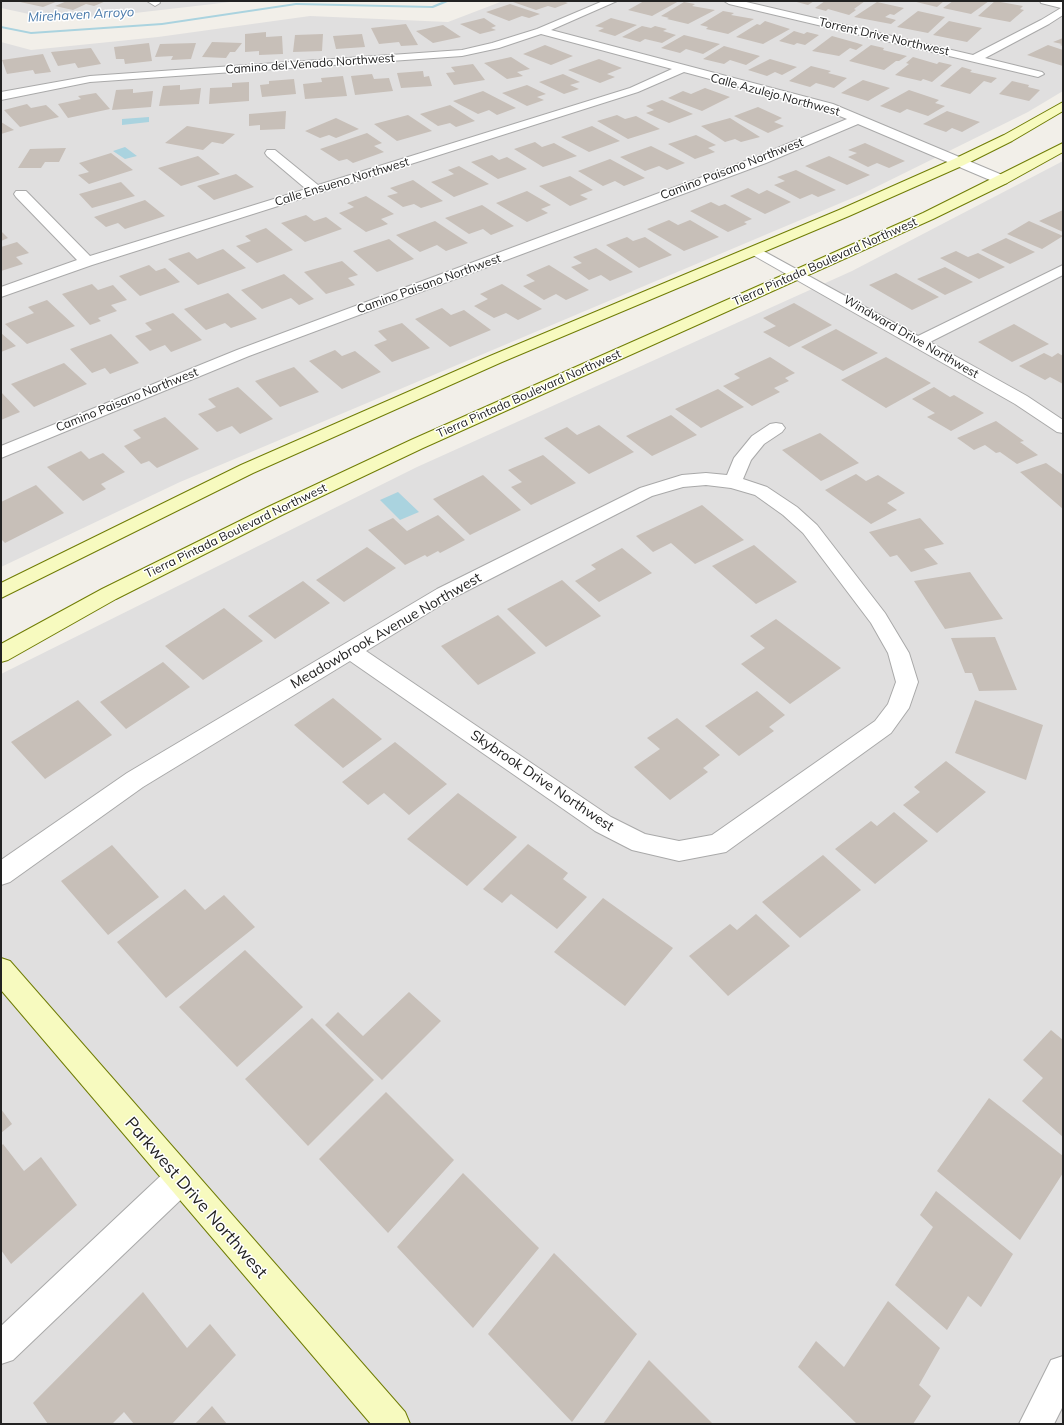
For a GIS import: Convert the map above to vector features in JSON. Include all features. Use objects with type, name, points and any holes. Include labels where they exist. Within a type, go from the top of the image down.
[{"type":"main road","points":[[1,591],[240,473],[364,416],[756,250],[959,162],[1008,138],[1063,106]]},
{"type":"main road","name":"Tierra Pintada Boulevard Northwest","points":[[1,654],[109,594],[282,507],[417,444],[921,219],[1002,180],[1063,147]]},
{"type":"main road","name":"Parkwest Drive Northwest","points":[[1,970],[393,1424]]},
{"type":"street","name":"Camino del Venado Northwest","points":[[1,96],[90,79],[455,53],[495,46],[541,31],[612,1]]},
{"type":"street","name":"Torrent Drive Northwest","points":[[729,1],[1038,74]]},
{"type":"street","points":[[1045,1],[1063,5]]},
{"type":"street","points":[[975,59],[1045,22],[1063,10]]},
{"type":"street","name":"Calle Azulejo Northwest","points":[[541,31],[830,107],[1002,180]]},
{"type":"street","name":"Calle Ensueno Northwest","points":[[1,292],[87,262],[634,90],[681,69]]},
{"type":"street","name":"Camino Paisano Northwest","points":[[1,452],[243,353],[761,160],[858,119]]},
{"type":"street","points":[[271,153],[316,190]]},
{"type":"street","points":[[21,194],[87,262]]},
{"type":"street","name":"Windward Drive Northwest","points":[[756,250],[1021,400],[1063,428]]},
{"type":"street","points":[[918,342],[1063,269]]},
{"type":"street","points":[[733,482],[743,458],[758,440],[776,428]]},
{"type":"street","name":"Meadowbrook Avenue Northwest","points":[[1,874],[135,780],[444,594],[646,492],[682,481],[706,479],[733,482],[761,491],[790,511],[810,530],[878,618],[898,653],[907,682]]},
{"type":"street","name":"Skybrook Drive Northwest","points":[[350,651],[603,824],[641,843],[680,851],[717,845],[883,727],[898,708],[907,682]]},
{"type":"street","points":[[1,1348],[180,1179]]},
{"type":"street","points":[[1036,1424],[1063,1372]]},
{"type":"shaded area","points":[[1,1],[239,1],[100,17],[29,14],[1,8]]},
{"type":"shaded area","points":[[503,1],[1063,1],[1063,91],[1028,112],[862,194],[180,482],[1,567],[1,42],[31,50],[158,37],[310,16],[448,22]]},
{"type":"shaded area","points":[[1063,161],[1063,1424],[1,1424],[1,674],[417,467],[852,271]]},
{"type":"water","points":[[149,117],[149,122],[122,125],[122,119]]},
{"type":"water","points":[[125,147],[137,156],[125,159],[113,151]]},
{"type":"water","points":[[398,492],[419,512],[400,520],[380,500]]},
{"type":"building","points":[[58,1],[43,7],[20,2]]},
{"type":"building","points":[[67,1],[106,1],[94,6],[86,4],[73,10],[55,6]]},
{"type":"building","points":[[562,1],[568,3],[555,8],[548,6],[536,10],[513,2]]},
{"type":"building","points":[[644,1],[679,1],[652,16],[628,10]]},
{"type":"building","points":[[793,1],[814,1],[808,5]]},
{"type":"building","points":[[825,1],[865,1],[854,9],[856,10],[849,15],[828,9],[826,11],[815,8]]},
{"type":"building","points":[[912,1],[944,1],[937,7]]},
{"type":"building","points":[[953,1],[989,1],[971,14],[943,8]]},
{"type":"building","points":[[995,1],[1023,6],[1020,9],[1024,10],[1010,22],[978,16]]},
{"type":"building","points":[[684,2],[695,4],[692,6],[715,10],[688,24],[661,16]]},
{"type":"building","points":[[877,2],[904,8],[894,15],[890,14],[885,17],[896,20],[891,24],[854,17]]},
{"type":"building","points":[[510,4],[540,14],[529,18],[522,16],[509,21],[486,12]]},
{"type":"building","points":[[723,11],[734,13],[731,15],[754,19],[728,34],[706,29],[708,27],[700,25]]},
{"type":"building","points":[[918,11],[945,17],[928,33],[897,27]]},
{"type":"building","points":[[484,18],[496,26],[491,28],[496,30],[480,34],[460,24]]},
{"type":"building","points":[[611,18],[637,25],[615,36],[598,31],[604,28],[595,26]]},
{"type":"building","points":[[765,21],[790,29],[763,44],[736,37],[757,24],[760,25]]},
{"type":"building","points":[[949,21],[982,28],[967,42],[933,35]]},
{"type":"building","points":[[406,24],[418,45],[401,46],[399,42],[379,44],[371,28]]},
{"type":"building","points":[[443,25],[461,37],[433,43],[416,31]]},
{"type":"building","points":[[642,26],[651,28],[655,26],[667,29],[663,31],[676,35],[662,43],[645,39],[640,42],[622,37]]},
{"type":"building","points":[[794,31],[804,34],[807,32],[819,35],[805,45],[797,43],[794,45],[779,41]]},
{"type":"building","points":[[266,32],[266,37],[282,36],[283,54],[259,55],[259,51],[245,52],[245,34]]},
{"type":"building","points":[[323,34],[322,51],[293,52],[295,35]]},
{"type":"building","points":[[362,34],[365,47],[336,49],[333,36]]},
{"type":"building","points":[[684,35],[720,44],[703,54],[686,49],[680,53],[661,48]]},
{"type":"building","points":[[832,36],[863,45],[856,50],[850,48],[839,56],[812,51]]},
{"type":"building","points":[[1063,38],[1063,46],[1060,45],[1062,44],[1053,42]]},
{"type":"building","points":[[212,42],[242,43],[235,52],[230,52],[226,58],[202,57]]},
{"type":"building","points":[[149,43],[152,61],[125,64],[124,59],[116,59],[114,47]]},
{"type":"building","points":[[196,43],[191,59],[171,60],[173,56],[155,57],[160,44]]},
{"type":"building","points":[[545,45],[573,56],[551,65],[523,54]]},
{"type":"building","points":[[871,45],[884,48],[883,50],[907,56],[899,61],[896,61],[884,70],[849,61]]},
{"type":"building","points":[[1048,45],[1063,50],[1063,66],[1027,55]]},
{"type":"building","points":[[724,46],[760,56],[746,65],[730,60],[724,64],[703,59]]},
{"type":"building","points":[[91,48],[101,64],[78,68],[75,63],[58,66],[51,52]]},
{"type":"building","points":[[43,54],[51,72],[35,74],[33,70],[7,74],[2,60]]},
{"type":"building","points":[[511,57],[530,69],[517,72],[523,76],[507,79],[484,63]]},
{"type":"building","points":[[913,57],[937,64],[939,62],[952,65],[932,82],[923,79],[921,81],[895,75],[909,64],[906,63]]},
{"type":"building","points":[[599,59],[622,68],[607,74],[615,77],[600,83],[568,70]]},
{"type":"building","points":[[770,59],[797,67],[782,75],[775,72],[767,76],[748,70]]},
{"type":"building","points":[[473,64],[485,80],[454,85],[446,73],[455,72],[451,67]]},
{"type":"building","points":[[811,66],[831,71],[828,73],[847,78],[834,88],[816,83],[810,87],[789,81]]},
{"type":"building","points":[[962,67],[972,70],[970,72],[997,78],[991,83],[984,81],[970,94],[940,86]]},
{"type":"building","points":[[423,71],[424,77],[429,76],[432,86],[401,88],[397,73]]},
{"type":"building","points":[[372,74],[374,79],[389,78],[393,91],[355,95],[351,76]]},
{"type":"building","points":[[563,74],[580,82],[570,85],[579,89],[564,94],[539,82]]},
{"type":"building","points":[[343,76],[347,96],[305,99],[303,84],[322,82],[321,78]]},
{"type":"building","points":[[294,79],[296,94],[262,97],[260,85],[269,84],[269,81]]},
{"type":"building","points":[[863,80],[890,88],[868,101],[841,93]]},
{"type":"building","points":[[1012,81],[1029,85],[1028,87],[1040,90],[1029,101],[999,94]]},
{"type":"building","points":[[249,82],[249,101],[209,104],[210,88],[232,87],[232,83]]},
{"type":"building","points":[[180,85],[180,90],[201,88],[199,104],[159,106],[163,86]]},
{"type":"building","points":[[527,85],[546,94],[537,97],[544,100],[527,106],[502,93]]},
{"type":"building","points":[[705,88],[730,97],[702,111],[668,98],[683,91],[691,94]]},
{"type":"building","points":[[133,89],[133,93],[153,91],[151,107],[112,110],[116,90]]},
{"type":"building","points":[[909,90],[939,100],[935,103],[945,106],[928,116],[907,109],[900,113],[880,106]]},
{"type":"building","points":[[483,91],[516,108],[497,115],[489,110],[478,114],[453,101]]},
{"type":"building","points":[[96,93],[110,109],[68,118],[58,104],[81,99],[78,96]]},
{"type":"building","points":[[662,100],[693,114],[669,123],[646,113],[654,110],[646,106]]},
{"type":"building","points":[[27,104],[31,108],[46,105],[59,117],[20,127],[4,110]]},
{"type":"building","points":[[450,105],[475,121],[456,127],[450,123],[438,126],[420,114]]},
{"type":"building","points":[[758,107],[782,118],[774,122],[784,126],[768,133],[734,116]]},
{"type":"building","points":[[286,111],[285,129],[260,130],[260,125],[249,126],[249,114]]},
{"type":"building","points":[[947,111],[980,122],[962,132],[952,128],[946,132],[923,124]]},
{"type":"building","points":[[408,115],[432,131],[397,141],[374,124]]},
{"type":"building","points":[[617,115],[625,119],[636,116],[660,129],[628,139],[597,121]]},
{"type":"building","points":[[336,118],[359,129],[336,138],[329,135],[320,138],[305,131]]},
{"type":"building","points":[[730,118],[760,137],[741,142],[735,139],[725,142],[701,126]]},
{"type":"building","points":[[1,122],[14,130],[1,134]]},
{"type":"building","points":[[187,126],[235,134],[223,144],[212,142],[203,150],[165,143]]},
{"type":"building","points":[[592,126],[620,141],[589,152],[561,137]]},
{"type":"building","points":[[367,133],[382,143],[374,146],[384,152],[353,163],[347,159],[339,161],[320,149]]},
{"type":"building","points":[[696,135],[716,145],[708,148],[715,152],[695,159],[668,144]]},
{"type":"building","points":[[535,142],[542,147],[554,143],[577,156],[543,167],[514,149]]},
{"type":"building","points":[[865,143],[905,161],[889,168],[877,163],[868,167],[848,157],[857,153],[848,150]]},
{"type":"building","points":[[651,146],[685,163],[667,170],[659,166],[645,171],[620,157]]},
{"type":"building","points":[[66,148],[59,162],[45,162],[41,168],[18,168],[30,149]]},
{"type":"building","points":[[111,153],[133,170],[89,184],[78,175],[89,172],[79,163]]},
{"type":"building","points":[[492,155],[499,160],[507,157],[527,169],[498,179],[471,162]]},
{"type":"building","points":[[198,156],[220,174],[181,186],[158,168]]},
{"type":"building","points":[[829,156],[870,175],[847,185],[805,166]]},
{"type":"building","points":[[610,159],[645,178],[624,186],[615,181],[603,186],[578,171]]},
{"type":"building","points":[[459,166],[489,184],[454,197],[431,182],[454,174],[448,170]]},
{"type":"building","points":[[796,170],[836,190],[818,197],[812,194],[800,199],[774,185],[785,181],[777,177]]},
{"type":"building","points":[[236,174],[254,187],[214,200],[197,186]]},
{"type":"building","points":[[570,176],[593,190],[580,195],[588,199],[570,206],[539,186]]},
{"type":"building","points":[[413,180],[443,201],[421,208],[414,204],[403,207],[387,196],[398,193],[390,188]]},
{"type":"building","points":[[121,182],[135,196],[92,208],[79,194]]},
{"type":"building","points":[[748,188],[759,194],[767,190],[791,202],[765,214],[730,196]]},
{"type":"building","points":[[527,191],[551,205],[541,209],[548,213],[527,222],[496,203]]},
{"type":"building","points":[[366,196],[394,214],[381,219],[388,224],[366,232],[339,213],[354,207],[347,203]]},
{"type":"building","points":[[145,200],[165,216],[125,229],[118,223],[106,227],[94,217]]},
{"type":"building","points":[[711,202],[719,206],[725,204],[752,219],[744,222],[747,224],[728,232],[690,211]]},
{"type":"building","points":[[482,205],[514,226],[491,235],[483,229],[469,234],[445,218]]},
{"type":"building","points":[[1063,210],[1063,232],[1039,221]]},
{"type":"building","points":[[306,215],[314,221],[326,217],[342,229],[305,242],[281,223]]},
{"type":"building","points":[[669,220],[678,225],[690,220],[719,237],[684,251],[647,229]]},
{"type":"building","points":[[435,221],[468,243],[446,251],[437,245],[420,252],[396,235]]},
{"type":"building","points":[[1029,221],[1063,236],[1042,249],[1007,234]]},
{"type":"building","points":[[266,228],[293,250],[257,263],[236,246],[251,241],[245,236]]},
{"type":"building","points":[[1,231],[8,238],[1,241]]},
{"type":"building","points":[[627,237],[633,241],[645,237],[672,255],[639,268],[606,245]]},
{"type":"building","points":[[1006,238],[1035,252],[1010,264],[981,250]]},
{"type":"building","points":[[389,239],[414,259],[377,272],[353,251]]},
{"type":"building","points":[[17,242],[29,253],[16,257],[23,264],[1,271],[1,247]]},
{"type":"building","points":[[596,248],[633,272],[610,281],[601,275],[589,280],[571,267],[582,263],[573,257]]},
{"type":"building","points":[[223,249],[246,268],[198,285],[168,259],[189,252],[197,259]]},
{"type":"building","points":[[956,251],[968,257],[978,253],[1005,267],[979,279],[940,258]]},
{"type":"building","points":[[342,261],[358,275],[348,278],[355,285],[326,294],[304,272]]},
{"type":"building","points":[[149,265],[156,271],[165,268],[180,282],[140,296],[119,276]]},
{"type":"building","points":[[549,265],[589,290],[566,300],[556,294],[544,300],[523,286],[535,281],[526,275]]},
{"type":"building","points":[[945,267],[973,282],[945,295],[917,279]]},
{"type":"building","points":[[896,273],[939,297],[912,310],[869,285]]},
{"type":"building","points":[[284,274],[314,299],[299,305],[291,298],[262,309],[241,290]]},
{"type":"building","points":[[92,284],[98,290],[113,285],[127,300],[111,305],[117,311],[98,318],[101,321],[90,325],[62,294]]},
{"type":"building","points":[[502,284],[542,309],[518,320],[506,313],[494,318],[474,306],[488,299],[480,294]]},
{"type":"building","points":[[228,293],[257,319],[231,328],[225,323],[206,330],[184,309]]},
{"type":"building","points":[[47,300],[75,326],[27,344],[5,324],[34,313],[28,307]]},
{"type":"building","points":[[794,303],[832,325],[789,347],[763,332],[776,326],[763,318]]},
{"type":"building","points":[[442,308],[451,315],[464,310],[491,330],[450,347],[415,319]]},
{"type":"building","points":[[173,313],[202,340],[171,352],[165,345],[150,351],[135,336],[152,330],[145,323]]},
{"type":"building","points":[[402,323],[430,348],[392,362],[374,345],[387,340],[378,331]]},
{"type":"building","points":[[1014,324],[1049,344],[1012,362],[978,342]]},
{"type":"building","points":[[836,329],[878,353],[843,371],[801,347]]},
{"type":"building","points":[[1,333],[16,346],[1,352]]},
{"type":"building","points":[[111,334],[139,363],[110,374],[105,368],[92,373],[70,349]]},
{"type":"building","points":[[335,350],[342,356],[355,351],[381,372],[342,389],[309,361]]},
{"type":"building","points":[[1044,353],[1052,357],[1058,353],[1063,356],[1063,384],[1050,377],[1045,380],[1019,366]]},
{"type":"building","points":[[770,357],[795,373],[785,378],[789,381],[774,388],[780,392],[752,406],[723,386],[740,378],[734,374]]},
{"type":"building","points":[[886,357],[931,383],[886,408],[841,380]]},
{"type":"building","points":[[64,363],[87,384],[34,407],[11,384]]},
{"type":"building","points":[[294,367],[319,392],[280,407],[255,381]]},
{"type":"building","points":[[238,387],[273,419],[240,434],[232,426],[217,432],[198,414],[216,407],[208,399]]},
{"type":"building","points":[[934,387],[950,397],[954,395],[984,413],[951,431],[927,417],[935,413],[912,399]]},
{"type":"building","points":[[718,389],[744,407],[701,428],[675,409]]},
{"type":"building","points":[[1,392],[20,412],[1,420]]},
{"type":"building","points":[[671,415],[697,435],[652,456],[626,436]]},
{"type":"building","points":[[165,417],[199,449],[157,468],[149,461],[141,464],[124,446],[141,438],[133,430]]},
{"type":"building","points":[[996,421],[1024,441],[1020,442],[1038,455],[1017,464],[1000,452],[996,453],[985,445],[974,450],[957,438]]},
{"type":"building","points":[[599,425],[634,452],[589,474],[544,438],[567,427],[577,435]]},
{"type":"building","points":[[820,433],[859,463],[821,481],[782,450]]},
{"type":"building","points":[[81,451],[89,459],[103,453],[125,472],[101,484],[106,489],[83,501],[47,467]]},
{"type":"building","points":[[543,455],[576,483],[531,505],[511,487],[522,482],[508,470]]},
{"type":"building","points":[[1046,463],[1063,475],[1063,509],[1020,472]]},
{"type":"building","points":[[856,474],[866,481],[878,475],[905,493],[887,503],[897,510],[871,524],[825,490]]},
{"type":"building","points":[[483,475],[521,510],[470,535],[433,499]]},
{"type":"building","points":[[36,485],[64,513],[5,543],[1,539],[1,502]]},
{"type":"building","points":[[702,505],[744,540],[695,564],[671,543],[653,552],[636,536]]},
{"type":"building","points":[[438,515],[465,540],[440,553],[438,551],[427,557],[425,555],[405,565],[368,530],[393,518],[407,531]]},
{"type":"building","points":[[920,518],[944,544],[924,549],[938,564],[911,572],[897,555],[890,557],[869,532]]},
{"type":"building","points":[[754,545],[797,582],[756,604],[712,566]]},
{"type":"building","points":[[367,547],[396,568],[344,602],[316,580]]},
{"type":"building","points":[[622,548],[652,573],[599,602],[575,581],[596,569],[591,565]]},
{"type":"building","points":[[970,572],[1003,619],[945,629],[914,581]]},
{"type":"building","points":[[562,580],[601,616],[546,647],[507,609]]},
{"type":"building","points":[[303,581],[330,603],[275,639],[248,616]]},
{"type":"building","points":[[224,608],[263,641],[203,680],[165,646]]},
{"type":"building","points":[[498,615],[536,653],[478,685],[441,646]]},
{"type":"building","points":[[776,619],[841,668],[790,704],[741,664],[765,648],[750,636]]},
{"type":"building","points":[[995,637],[1017,690],[979,691],[972,673],[965,673],[951,638]]},
{"type":"building","points":[[163,662],[190,687],[126,729],[100,702]]},
{"type":"building","points":[[757,691],[785,715],[769,727],[774,731],[739,756],[705,726]]},
{"type":"building","points":[[333,698],[382,739],[343,768],[294,725]]},
{"type":"building","points":[[78,700],[112,735],[45,779],[11,742]]},
{"type":"building","points":[[975,700],[1043,725],[1026,780],[955,753]]},
{"type":"building","points":[[677,718],[720,755],[703,768],[708,772],[670,800],[634,767],[660,749],[647,738]]},
{"type":"building","points":[[395,742],[447,784],[409,815],[384,793],[368,805],[342,782]]},
{"type":"building","points":[[946,761],[986,792],[937,833],[903,805],[920,792],[914,787]]},
{"type":"building","points":[[458,793],[517,837],[467,886],[407,839]]},
{"type":"building","points":[[894,812],[928,841],[875,884],[835,849],[871,821],[877,826]]},
{"type":"building","points":[[528,844],[568,873],[563,879],[587,897],[557,929],[511,894],[502,903],[483,889]]},
{"type":"building","points":[[112,845],[159,897],[108,935],[61,881]]},
{"type":"building","points":[[823,855],[861,890],[800,938],[762,902]]},
{"type":"building","points":[[185,889],[205,910],[224,895],[255,927],[166,998],[117,942]]},
{"type":"building","points":[[603,898],[673,948],[625,1006],[554,952]]},
{"type":"building","points":[[756,914],[790,946],[728,996],[689,956],[730,924],[737,930]]},
{"type":"building","points":[[245,950],[303,1007],[237,1067],[179,1007]]},
{"type":"building","points":[[409,992],[441,1021],[382,1080],[325,1025],[338,1012],[363,1036]]},
{"type":"building","points":[[312,1018],[374,1080],[308,1146],[245,1079]]},
{"type":"building","points":[[1051,1030],[1063,1040],[1063,1137],[1022,1101],[1043,1078],[1023,1060]]},
{"type":"building","points":[[386,1092],[454,1160],[388,1233],[319,1159]]},
{"type":"building","points":[[989,1098],[1063,1156],[1063,1173],[1020,1240],[937,1171]]},
{"type":"building","points":[[1,1109],[12,1124],[1,1133]]},
{"type":"building","points":[[3,1144],[24,1171],[41,1157],[77,1205],[11,1264],[1,1250],[1,1146]]},
{"type":"building","points":[[463,1173],[539,1248],[473,1328],[397,1247]]},
{"type":"building","points":[[936,1191],[1013,1254],[981,1307],[968,1296],[947,1330],[895,1285],[933,1227],[920,1215]]},
{"type":"building","points":[[554,1253],[637,1334],[572,1422],[488,1334]]},
{"type":"building","points":[[143,1292],[187,1348],[210,1324],[236,1355],[172,1424],[134,1424],[124,1412],[112,1424],[48,1424],[33,1403]]},
{"type":"building","points":[[888,1301],[940,1348],[919,1385],[931,1396],[913,1424],[857,1424],[798,1367],[816,1341],[844,1367]]},
{"type":"building","points":[[649,1360],[713,1424],[603,1424]]},
{"type":"building","points":[[212,1406],[227,1424],[195,1424]]},
{"type":"waterway","name":"Mirehaven Arroyo","points":[[1,27],[31,33],[162,24],[296,4],[433,7],[448,1]]}]
